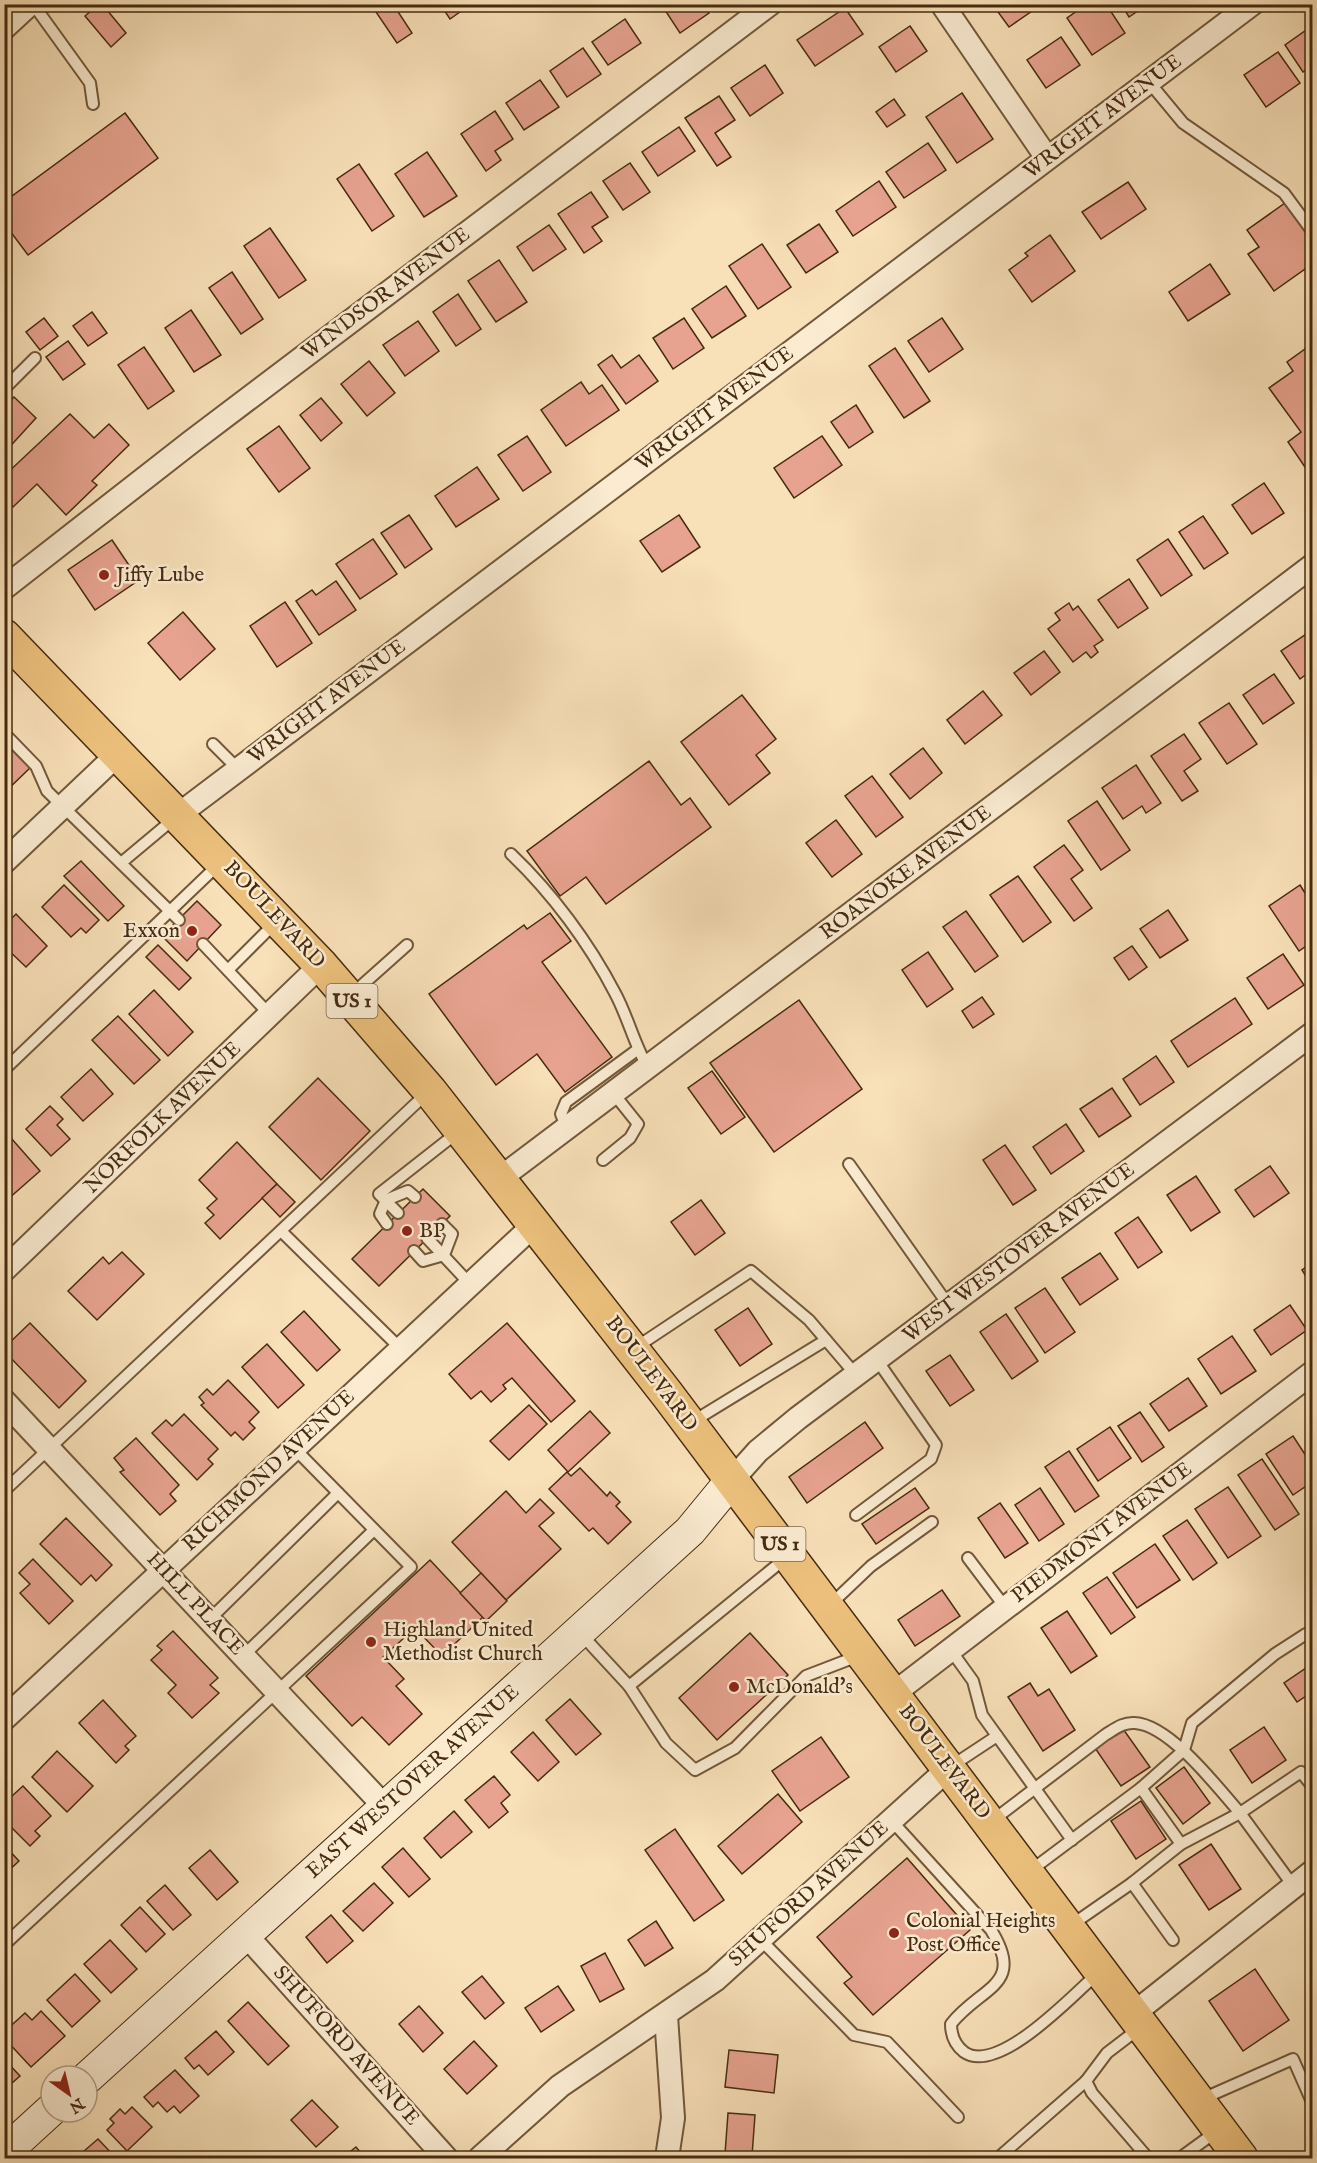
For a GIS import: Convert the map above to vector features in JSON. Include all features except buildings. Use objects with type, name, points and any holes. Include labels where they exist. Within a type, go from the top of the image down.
[{"type":"main road","name":"BOULEVARD","points":[[8,647],[222,860],[321,965],[430,1091],[732,1480],[1241,2158]]},
{"type":"main road","name":"EAST WESTOVER AVENUE","points":[[99,2067],[690,1531],[732,1480]]},
{"type":"main road","points":[[5,2152],[39,2121]]},
{"type":"street","points":[[4,28],[32,4]]},
{"type":"street","name":"WINDSOR AVENUE","points":[[4,588],[190,442],[770,4]]},
{"type":"street","points":[[942,4],[1047,158]]},
{"type":"street","name":"WRIGHT AVENUE","points":[[178,815],[1252,4]]},
{"type":"street","name":"ROANOKE AVENUE","points":[[499,1179],[614,1094],[643,1059],[1312,566]]},
{"type":"street","points":[[4,862],[118,754]]},
{"type":"street","name":"NORFOLK AVENUE","points":[[4,1270],[321,965]]},
{"type":"street","name":"WEST WESTOVER AVENUE","points":[[732,1480],[766,1444],[1312,1034]]},
{"type":"street","name":"RICHMOND AVENUE","points":[[4,1719],[535,1224]]},
{"type":"street","name":"PIEDMONT AVENUE","points":[[893,1694],[1312,1373]]},
{"type":"street","name":"HILL PLACE","points":[[4,1401],[386,1807]]},
{"type":"street","name":"SHUFORD AVENUE","points":[[480,2158],[560,2086],[666,2016],[715,1980],[949,1768]]},
{"type":"street","points":[[1137,2020],[1312,1872]]},
{"type":"street","name":"SHUFORD AVENUE","points":[[245,1934],[446,2158]]},
{"type":"street","points":[[666,2016],[673,2118],[667,2158]]},
{"type":"street","points":[[5,2152],[11,2158]]},
{"type":"lane","points":[[32,4],[90,83],[93,104]]},
{"type":"lane","points":[[1149,82],[1183,123],[1284,193],[1312,231]]},
{"type":"lane","points":[[4,389],[35,358]]},
{"type":"lane","points":[[4,733],[36,766],[45,788],[178,920]]},
{"type":"lane","points":[[213,744],[238,769]]},
{"type":"lane","points":[[120,863],[178,815]]},
{"type":"lane","points":[[511,854],[539,881],[598,964],[616,994],[643,1059],[566,1102],[561,1114],[567,1129]]},
{"type":"lane","points":[[4,1070],[222,860]]},
{"type":"lane","points":[[228,970],[279,920]]},
{"type":"lane","points":[[203,944],[270,1015]]},
{"type":"lane","points":[[348,997],[407,945]]},
{"type":"lane","points":[[4,1491],[430,1091]]},
{"type":"lane","points":[[603,1160],[630,1138],[638,1124],[614,1094]]},
{"type":"lane","points":[[398,1213],[380,1194],[461,1131]]},
{"type":"lane","points":[[849,1164],[949,1306]]},
{"type":"lane","points":[[387,1224],[380,1214],[386,1200],[408,1191],[415,1197]]},
{"type":"lane","points":[[442,1224],[452,1234],[444,1255]]},
{"type":"lane","points":[[281,1231],[400,1348]]},
{"type":"lane","points":[[427,1238],[471,1284]]},
{"type":"lane","points":[[414,1251],[423,1261],[444,1255]]},
{"type":"lane","points":[[633,1350],[751,1271],[809,1320],[856,1376]]},
{"type":"lane","points":[[689,1424],[826,1340]]},
{"type":"lane","points":[[856,1515],[931,1459],[936,1445],[877,1360]]},
{"type":"lane","points":[[4,1945],[411,1567],[294,1448]]},
{"type":"lane","points":[[210,1619],[338,1493]]},
{"type":"lane","points":[[828,1607],[872,1566],[932,1522]]},
{"type":"lane","points":[[244,1655],[374,1530]]},
{"type":"lane","points":[[629,1686],[789,1555]]},
{"type":"lane","points":[[968,1558],[1005,1607]]},
{"type":"lane","points":[[579,1632],[629,1686],[666,1743],[695,1770],[735,1749],[806,1676],[863,1654]]},
{"type":"lane","points":[[1027,1873],[1141,1788],[1184,1750],[1192,1723],[1275,1654],[1306,1634],[1312,1636]]},
{"type":"lane","points":[[950,1649],[973,1681],[982,1715],[1072,1840]]},
{"type":"lane","points":[[990,1823],[1105,1735],[1125,1723],[1136,1723],[1148,1726],[1184,1750],[1240,1813],[1294,1887]]},
{"type":"lane","points":[[949,1768],[997,1736]]},
{"type":"lane","points":[[1068,1927],[1132,1883],[1181,1844],[1240,1813],[1301,1772],[1312,1786]]},
{"type":"lane","points":[[1141,1788],[1181,1844]]},
{"type":"lane","points":[[891,1820],[991,1930],[1002,1947],[1006,1963],[1003,1973],[994,1985],[951,2024],[957,2047],[969,2055],[983,2057],[998,2054],[1027,2035],[1100,1971]]},
{"type":"lane","points":[[1132,1883],[1173,1940]]},
{"type":"lane","points":[[760,1939],[854,2035],[887,2042],[958,2117]]},
{"type":"lane","points":[[998,2158],[1086,2081],[1107,2053],[1137,2020]]},
{"type":"lane","points":[[1198,2101],[1293,2059],[1312,2102]]},
{"type":"lane","points":[[1086,2081],[1092,2093],[1148,2158]]},
{"type":"lane","points":[[1180,2158],[1219,2129]]},
{"type":"place","name":"Jiffy Lube","points":[[104,575]]},
{"type":"place","name":"Exxon","points":[[192,931]]},
{"type":"place","name":"BP","points":[[407,1231]]},
{"type":"place","name":"Highland United Methodist Church","points":[[371,1642]]},
{"type":"place","name":"McDonald's","points":[[734,1687]]},
{"type":"place","name":"Colonial Heights Post Office","points":[[894,1933]]}]
